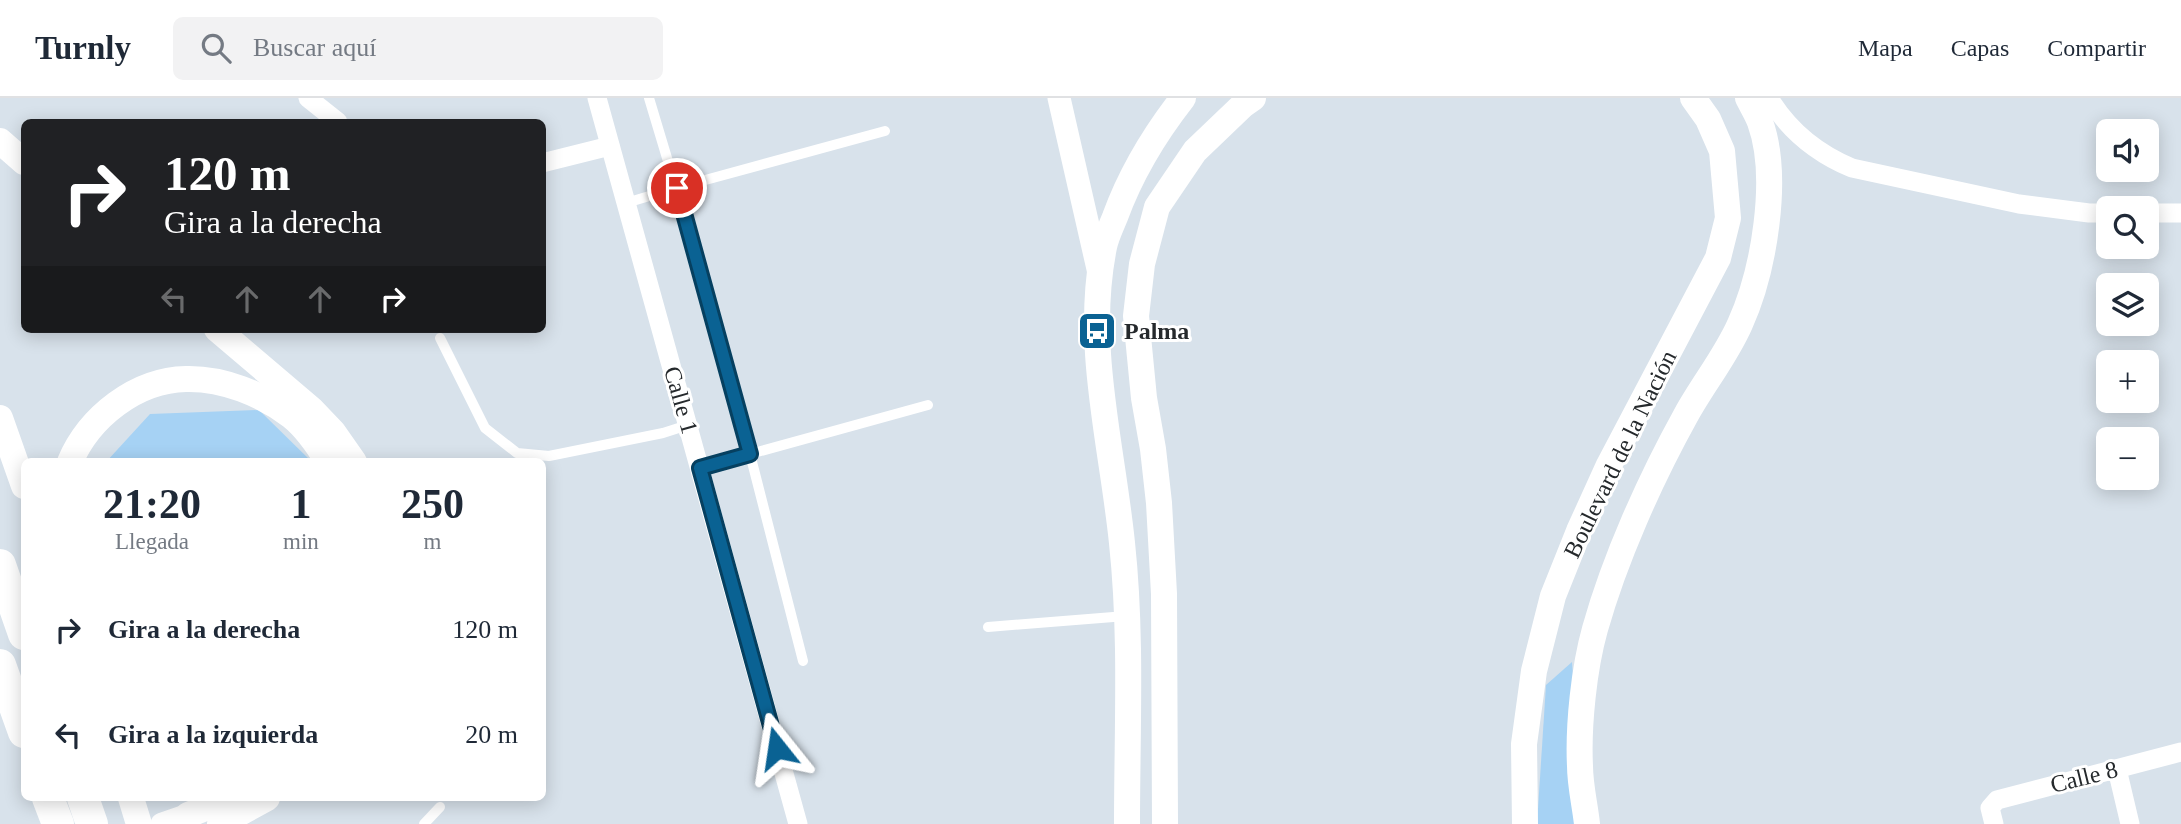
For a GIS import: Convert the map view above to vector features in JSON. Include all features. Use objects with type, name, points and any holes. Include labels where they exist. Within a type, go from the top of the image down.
[{"type":"highway","points":[[0,565],[21,625]]},
{"type":"highway","points":[[0,665],[21,724]]},
{"type":"highway","points":[[49,801],[58,824]]},
{"type":"highway","points":[[84,801],[92,824]]},
{"type":"main road","points":[[1128,824],[1126,615],[1122,543],[1101,394],[1097,331],[1100,280],[1104,245],[1126,187],[1159,129],[1183,98]]},
{"type":"main road","points":[[1165,824],[1164,594],[1156,476],[1144,398],[1136,316],[1142,264],[1157,207],[1195,151],[1243,104],[1253,98]]},
{"type":"main road","name":"Boulevard de la Nación","points":[[1525,824],[1524,744],[1534,671],[1553,596],[1578,531],[1609,465],[1718,258],[1728,218],[1721,151],[1708,119],[1693,98]]},
{"type":"main road","name":"Boulevard de la Nación","points":[[1587,824],[1580,767],[1582,705],[1595,630],[1621,556],[1647,494],[1686,415],[1740,324],[1759,267],[1769,202],[1767,151],[1760,122],[1748,98]]},
{"type":"main road","points":[[0,141],[21,159]]},
{"type":"main road","points":[[222,333],[313,410],[351,458]]},
{"type":"main road","points":[[72,458],[76,447],[96,420],[121,400],[157,384],[186,379],[223,383],[257,396],[293,417],[325,458]]},
{"type":"main road","points":[[0,418],[21,478]]},
{"type":"main road","points":[[132,801],[139,824]]},
{"type":"main road","points":[[188,815],[223,801]]},
{"type":"main road","points":[[220,824],[262,801]]},
{"type":"street","points":[[309,98],[334,119]]},
{"type":"street","name":"Calle 1","points":[[597,98],[798,824]]},
{"type":"street","points":[[1059,98],[1100,280]]},
{"type":"street","points":[[1769,98],[1792,130],[1809,145],[1852,168],[2019,204],[2096,213]]},
{"type":"street","points":[[546,162],[610,146]]},
{"type":"street","points":[[2159,213],[2181,213]]},
{"type":"street","name":"Calle 8","points":[[1992,816],[1997,800],[2181,752]]},
{"type":"street","points":[[2116,769],[2130,824]]},
{"type":"street","points":[[162,824],[188,815]]},
{"type":"lane","points":[[649,98],[677,188],[750,454],[803,661]]},
{"type":"lane","points":[[626,202],[885,131]]},
{"type":"lane","points":[[439,338],[485,428],[517,453],[549,456],[663,433],[688,425]]},
{"type":"lane","points":[[700,468],[928,405]]},
{"type":"lane","points":[[988,627],[1126,615]]},
{"type":"lane","points":[[424,824],[440,807]]},
{"type":"shaded area","points":[[259,410],[308,458],[110,458],[150,414]]},
{"type":"shaded area","points":[[1572,662],[1583,824],[1537,824],[1546,685]]},
{"type":"place","name":"Palma","points":[[1097,331]]},
{"type":"route","points":[[677,188],[750,454],[700,468],[777,748]]}]
